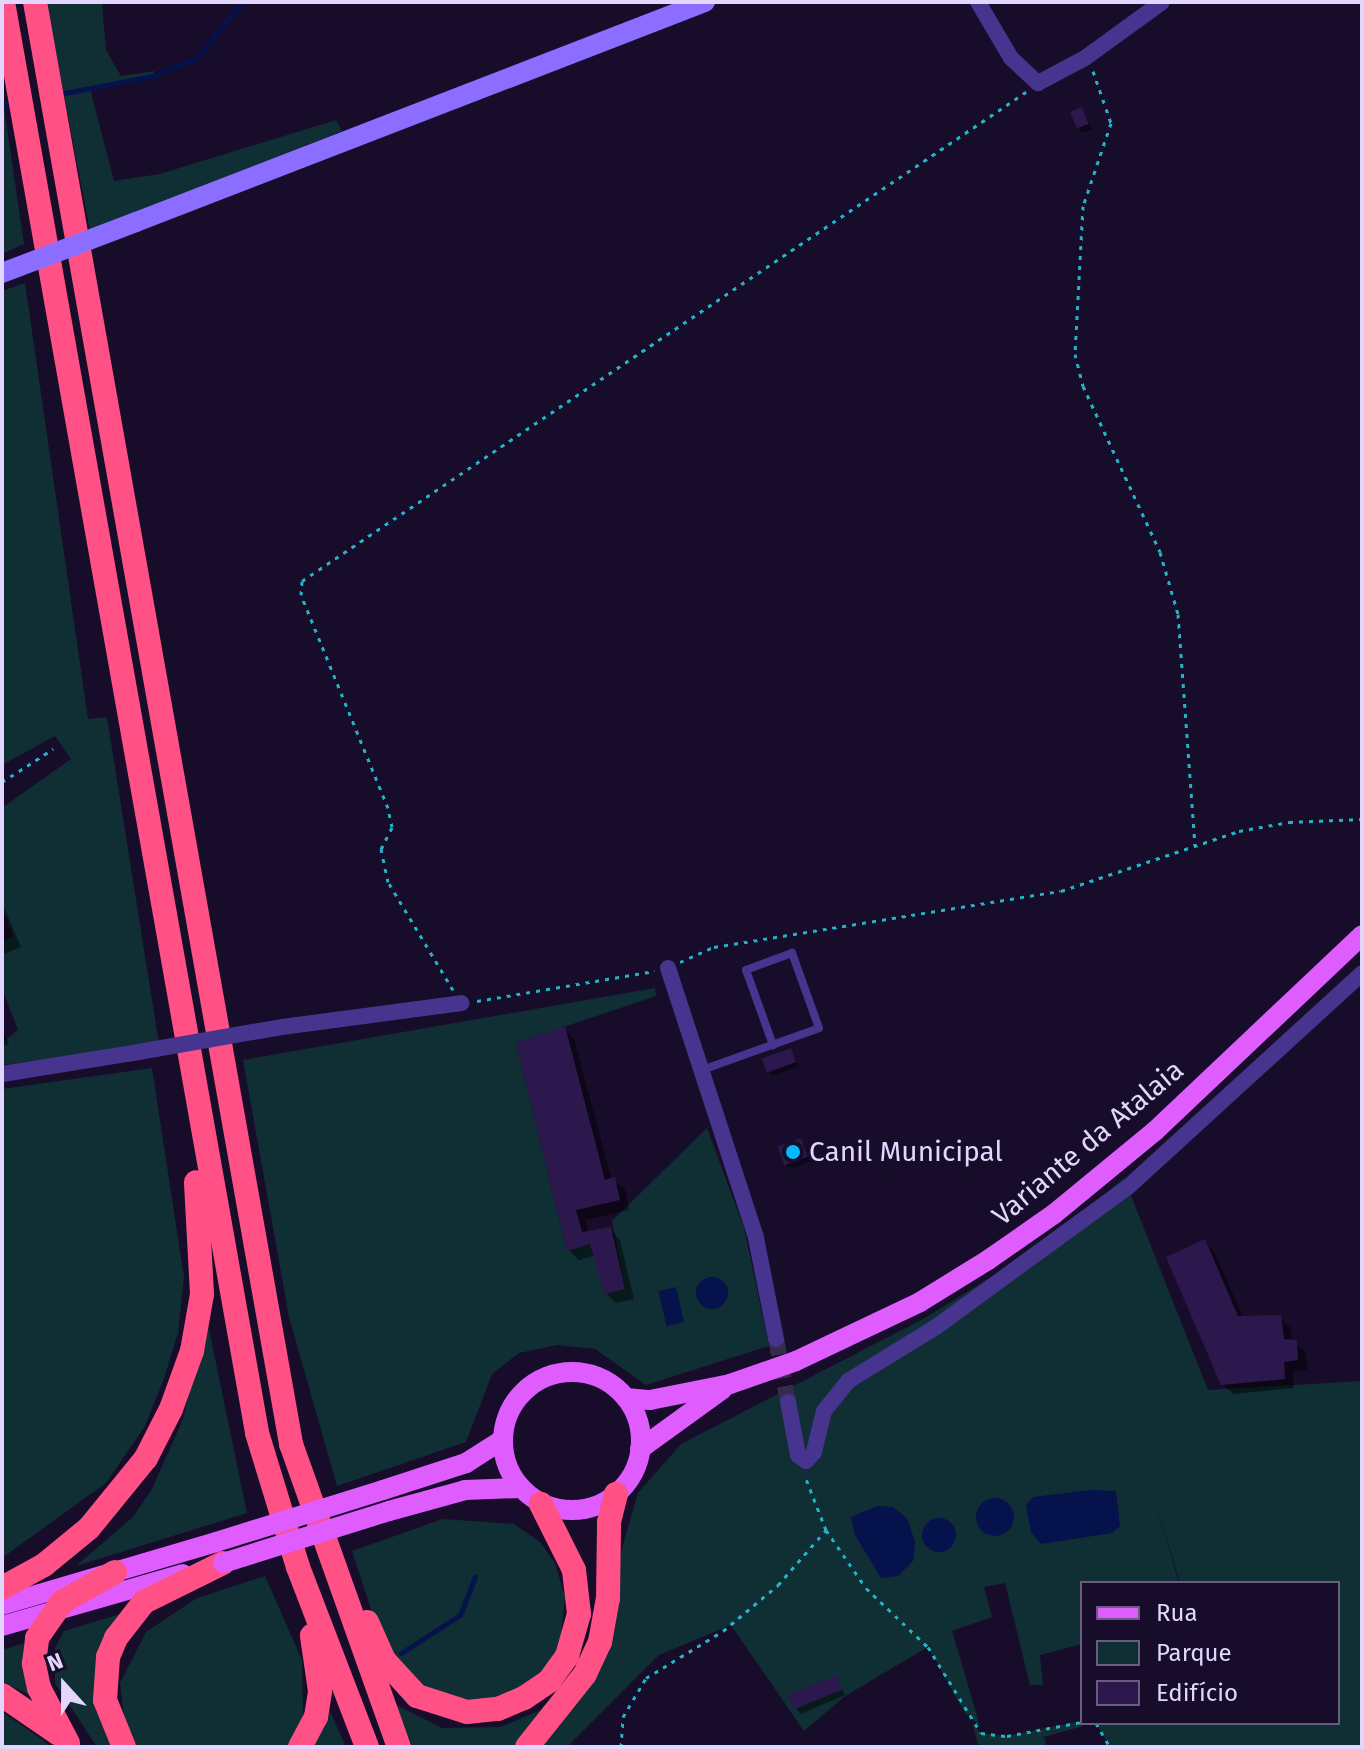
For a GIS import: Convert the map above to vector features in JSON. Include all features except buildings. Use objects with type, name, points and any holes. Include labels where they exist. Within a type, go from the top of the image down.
[{"type":"highway","points":[[3,2],[190,1072],[257,1433],[298,1567],[367,1747]]},
{"type":"highway","points":[[35,2],[175,770],[291,1444],[399,1747]]},
{"type":"highway","points":[[2,1588],[44,1565],[89,1528],[137,1471],[171,1409],[192,1351],[202,1294],[190,1072]]},
{"type":"highway","points":[[271,1335],[372,1637],[399,1679],[417,1696],[467,1712],[498,1709],[549,1681],[567,1656],[577,1628],[577,1586],[564,1544],[541,1504]]},
{"type":"highway","points":[[527,1747],[585,1674],[600,1642],[608,1598],[609,1522],[616,1494]]},
{"type":"highway","points":[[124,1747],[105,1700],[108,1657],[116,1638],[144,1602],[219,1552]]},
{"type":"highway","points":[[298,1567],[320,1691],[316,1717],[300,1747]]},
{"type":"highway","points":[[71,1745],[39,1688],[34,1664],[37,1638],[54,1611],[78,1591],[115,1572]]},
{"type":"highway","points":[[2,1695],[71,1745]]},
{"type":"main road","points":[[2,273],[705,2]]},
{"type":"main road","name":"Variante da Atalaia","points":[[626,1398],[650,1400],[730,1384],[796,1361],[894,1315],[1054,1214],[1155,1131],[1362,935]]},
{"type":"main road","points":[[616,1494],[580,1510],[541,1504],[520,1488],[507,1466],[502,1440],[514,1403],[532,1384],[556,1373],[595,1375],[626,1398],[639,1422],[640,1449]]},
{"type":"main road","name":"Variante da Atalaia","points":[[616,1494],[633,1474],[640,1449],[730,1384]]},
{"type":"main road","points":[[2,1626],[54,1611],[383,1490],[466,1463],[502,1440]]},
{"type":"main road","points":[[2,1605],[115,1572],[219,1552],[465,1490],[520,1488]]},
{"type":"street","points":[[978,2],[1011,58],[1038,83],[1085,58],[1162,2]]},
{"type":"street","points":[[668,968],[756,1238],[776,1339]]},
{"type":"street","points":[[788,1402],[802,1461],[814,1452],[824,1411],[848,1381],[936,1327],[1128,1187],[1362,973]]},
{"type":"street","points":[[2,1074],[282,1027],[461,1003]]},
{"type":"lane","points":[[701,1071],[773,1045],[819,1028],[792,953],[746,970],[773,1045]]},
{"type":"path","points":[[1085,58],[1109,104],[1111,123],[1083,206],[1075,354],[1083,386],[1160,552],[1178,614],[1195,845]]},
{"type":"path","points":[[1038,83],[302,581],[301,595],[388,808],[392,827],[381,849],[388,882],[461,1003],[668,968],[714,947],[1061,891],[1195,845],[1289,822],[1362,819]]},
{"type":"path","points":[[2,782],[53,749]]},
{"type":"path","points":[[802,1461],[826,1530],[866,1588],[928,1647],[981,1733],[1007,1736],[1080,1722]]},
{"type":"path","points":[[621,1747],[623,1717],[646,1678],[723,1631],[778,1585],[826,1530]]},
{"type":"path","points":[[1097,1725],[1110,1747]]},
{"type":"green space","points":[[46,2],[121,2],[102,4],[106,50],[121,76],[155,71],[152,76],[90,89],[114,181],[160,174],[336,120],[342,131],[90,231]]},
{"type":"green space","points":[[2,94],[24,244],[2,254]]},
{"type":"green space","points":[[25,283],[88,719],[107,717],[159,1044],[2,1065],[2,1043],[18,1030],[2,988],[2,941],[13,936],[2,909],[2,808],[71,759],[55,736],[2,765],[2,291]]},
{"type":"green space","points":[[655,988],[656,996],[516,1043],[567,1251],[590,1244],[625,1289],[612,1221],[707,1128],[744,1228],[769,1346],[646,1385],[595,1349],[557,1345],[519,1353],[492,1374],[466,1442],[337,1486],[289,1317],[243,1060]]},
{"type":"green space","points":[[152,1068],[184,1277],[178,1333],[145,1426],[106,1483],[2,1558],[2,1089]]},
{"type":"green space","points":[[1124,1178],[1208,1390],[1362,1381],[1362,1747],[1110,1747],[1097,1725],[1340,1725],[1340,1581],[1179,1581],[1152,1490],[1178,1581],[1080,1581],[1080,1645],[1040,1655],[1043,1685],[1030,1685],[1005,1583],[984,1587],[992,1617],[952,1631],[980,1726],[965,1713],[928,1647],[845,1696],[804,1731],[731,1625],[659,1655],[567,1747],[536,1747],[578,1700],[638,1493],[681,1444],[925,1318],[1046,1243]]},
{"type":"green space","points":[[206,1315],[247,1513],[76,1566],[133,1517],[152,1489],[183,1419]]},
{"type":"green space","points":[[443,1519],[514,1524],[540,1542],[555,1563],[565,1597],[559,1656],[536,1683],[490,1703],[444,1701],[410,1680],[384,1649],[352,1551]]},
{"type":"green space","points":[[265,1576],[302,1660],[303,1715],[291,1747],[135,1747],[127,1740],[120,1683],[146,1632],[197,1598]]},
{"type":"green space","points":[[124,1613],[103,1640],[114,1747],[97,1747],[55,1683],[55,1648],[64,1631]]},
{"type":"green space","points":[[28,1642],[39,1700],[2,1681],[2,1650]]},
{"type":"green space","points":[[392,1703],[442,1728],[500,1727],[548,1707],[515,1747],[413,1747]]},
{"type":"green space","points":[[329,1709],[346,1747],[313,1747]]},
{"type":"green space","points":[[2,1712],[43,1740],[50,1747],[2,1747]]},
{"type":"green space","points":[[1075,1722],[1083,1726],[1044,1737],[1047,1747],[979,1747],[972,1723],[981,1733],[1007,1736]]},
{"type":"shaded area","points":[[712,1277],[723,1282],[728,1293],[723,1304],[712,1309],[701,1304],[696,1293],[701,1282]]},
{"type":"shaded area","points":[[676,1287],[684,1322],[667,1326],[658,1291]]},
{"type":"shaded area","points":[[1090,1490],[1116,1491],[1120,1526],[1112,1533],[1041,1544],[1031,1532],[1026,1505],[1033,1497]]},
{"type":"shaded area","points":[[995,1498],[1009,1503],[1014,1517],[1009,1531],[995,1536],[981,1531],[976,1517],[981,1503]]},
{"type":"shaded area","points":[[878,1506],[893,1507],[907,1518],[915,1542],[913,1561],[898,1576],[881,1578],[855,1535],[851,1517]]},
{"type":"shaded area","points":[[939,1518],[951,1523],[956,1535],[951,1547],[939,1552],[927,1547],[922,1535],[927,1523]]},
{"type":"waterway","points":[[65,93],[152,76],[197,58],[242,2]]},
{"type":"waterway","points":[[401,1653],[460,1615],[475,1577]]},
{"type":"tunnel","points":[[776,1339],[788,1402]]},
{"type":"place","name":"Canil Municipal","points":[[793,1152]]}]
